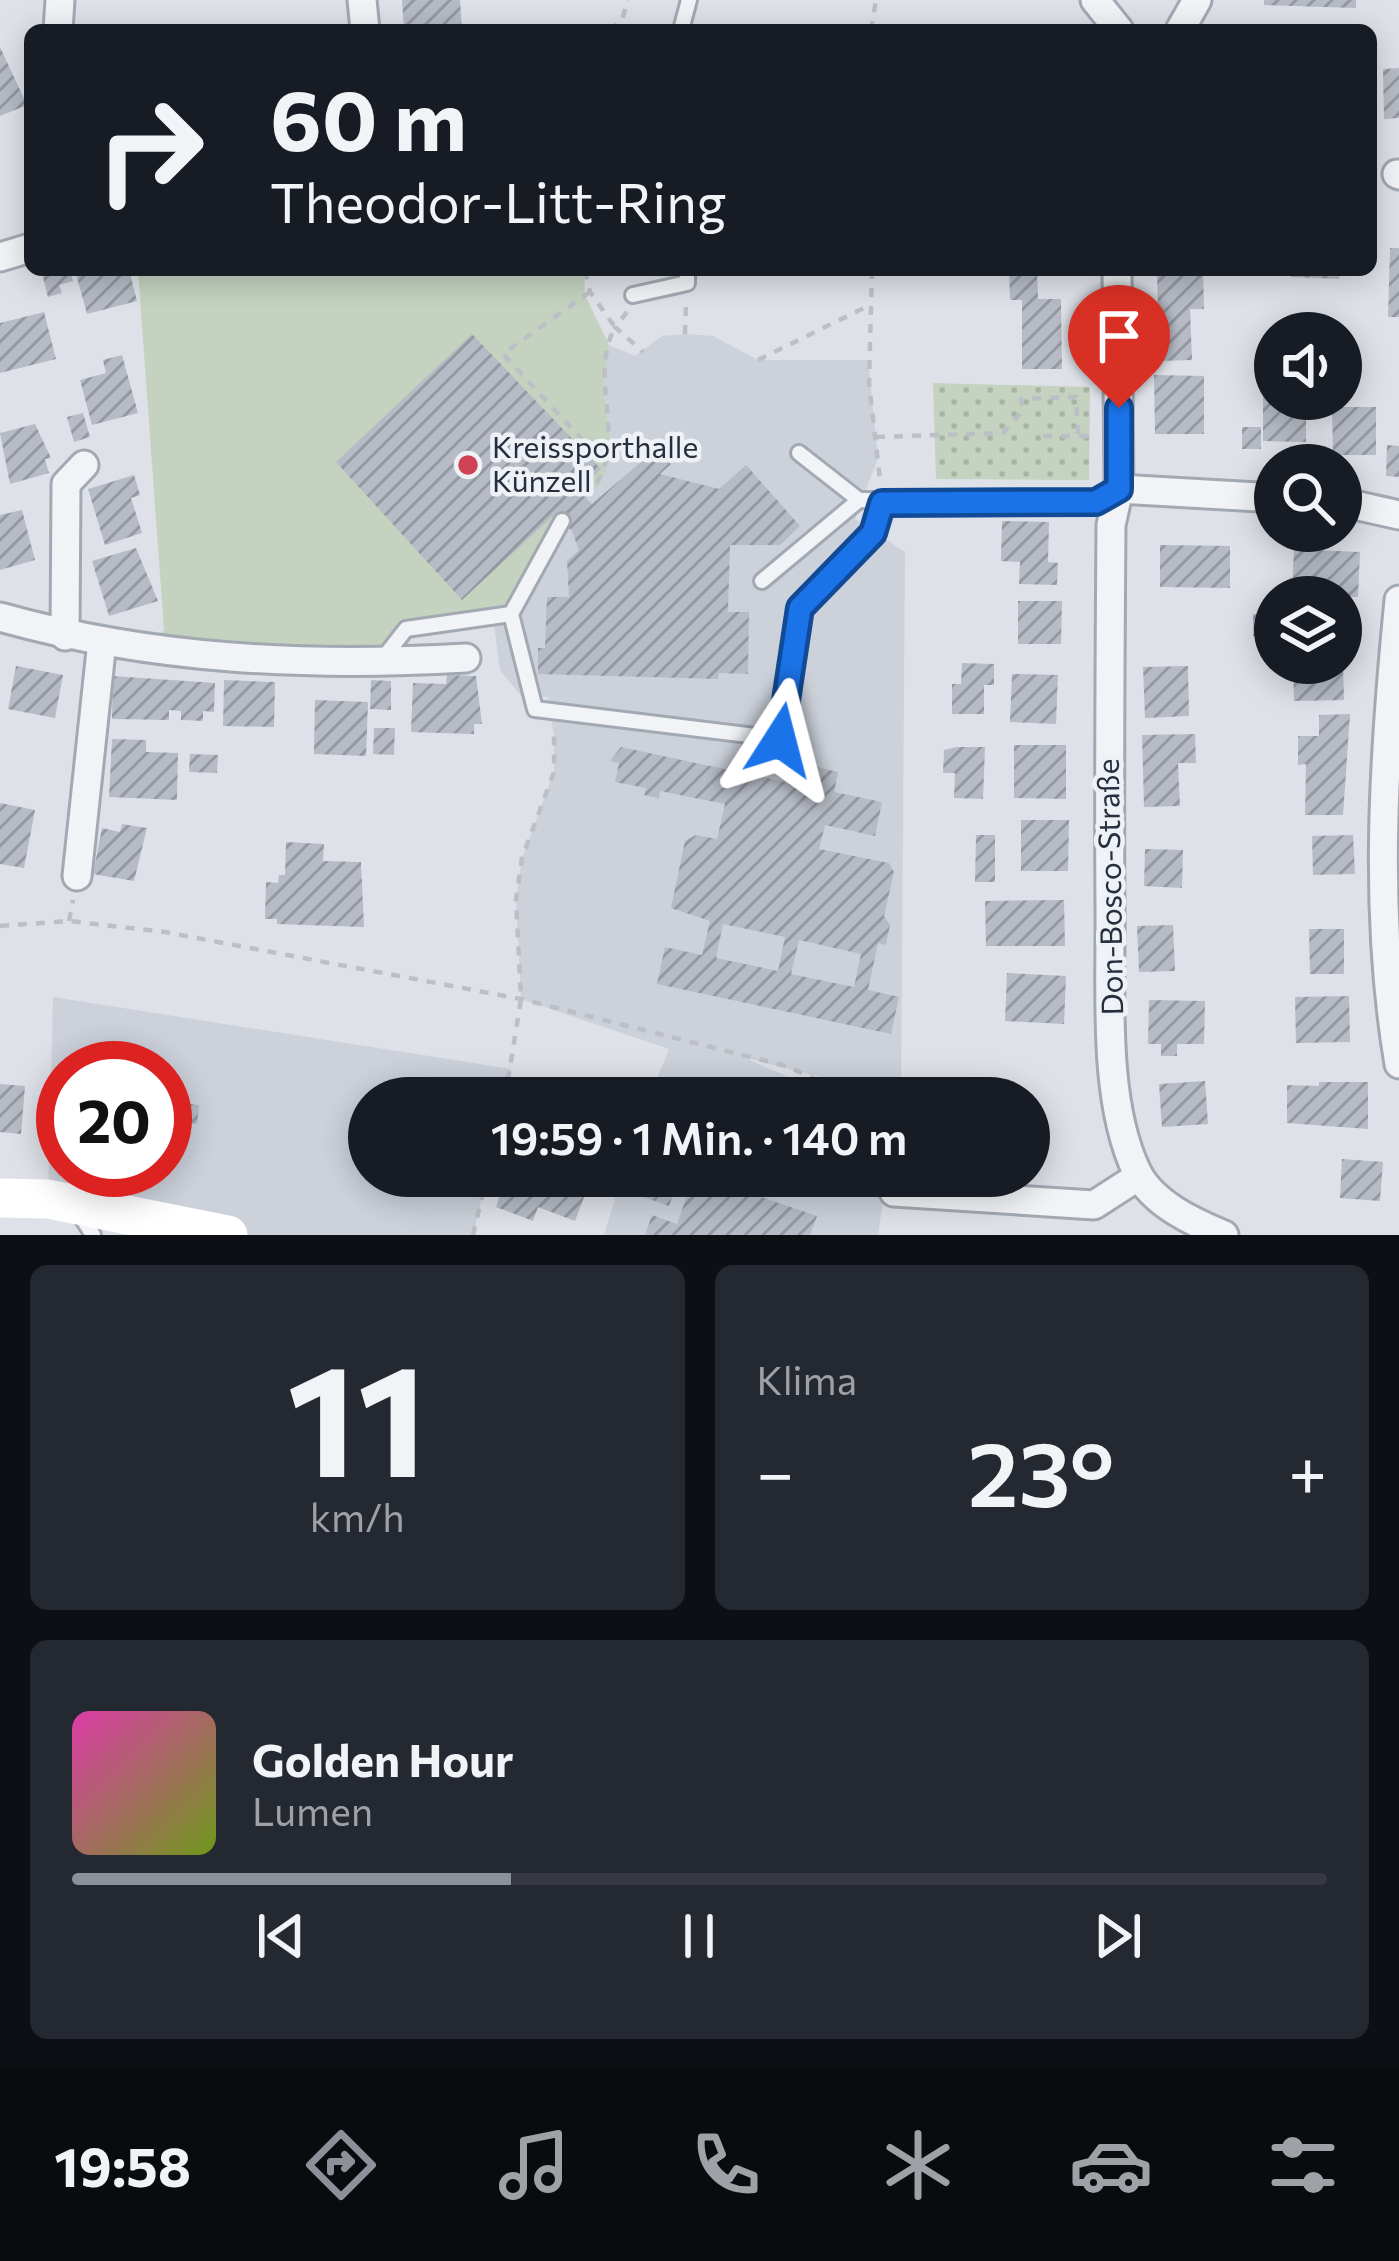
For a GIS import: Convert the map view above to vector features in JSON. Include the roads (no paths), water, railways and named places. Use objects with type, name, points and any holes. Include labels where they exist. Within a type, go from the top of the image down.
[{"type":"main road","points":[[0,1198],[48,1199],[85,1222],[228,1235]]},
{"type":"street","points":[[1095,0],[1113,24]]},
{"type":"street","name":"Don-Bosco-Straße","points":[[1117,276],[1119,489],[1111,524],[1111,1001],[1119,1121],[1138,1176],[1182,1217],[1224,1235]]},
{"type":"street","points":[[65,636],[66,484],[83,465]]},
{"type":"street","points":[[1119,489],[1254,497]]},
{"type":"street","points":[[1362,507],[1399,515]]},
{"type":"street","points":[[1399,600],[1383,760],[1389,1006],[1399,1064]]},
{"type":"street","points":[[0,617],[65,636],[224,657],[379,663],[466,658]]},
{"type":"street","points":[[77,876],[102,641]]},
{"type":"street","points":[[971,1197],[1094,1205],[1138,1176]]},
{"type":"lane","points":[[633,296],[686,283],[687,276]]},
{"type":"lane","points":[[799,453],[859,500],[882,503],[1096,502],[1119,489]]},
{"type":"lane","points":[[762,581],[859,500]]},
{"type":"lane","points":[[562,521],[511,614],[535,709],[780,740],[800,608],[873,533],[882,503]]},
{"type":"lane","points":[[379,663],[406,629],[511,614]]},
{"type":"place","name":"Kreissporthalle Künzell","points":[[468,465]]}]
